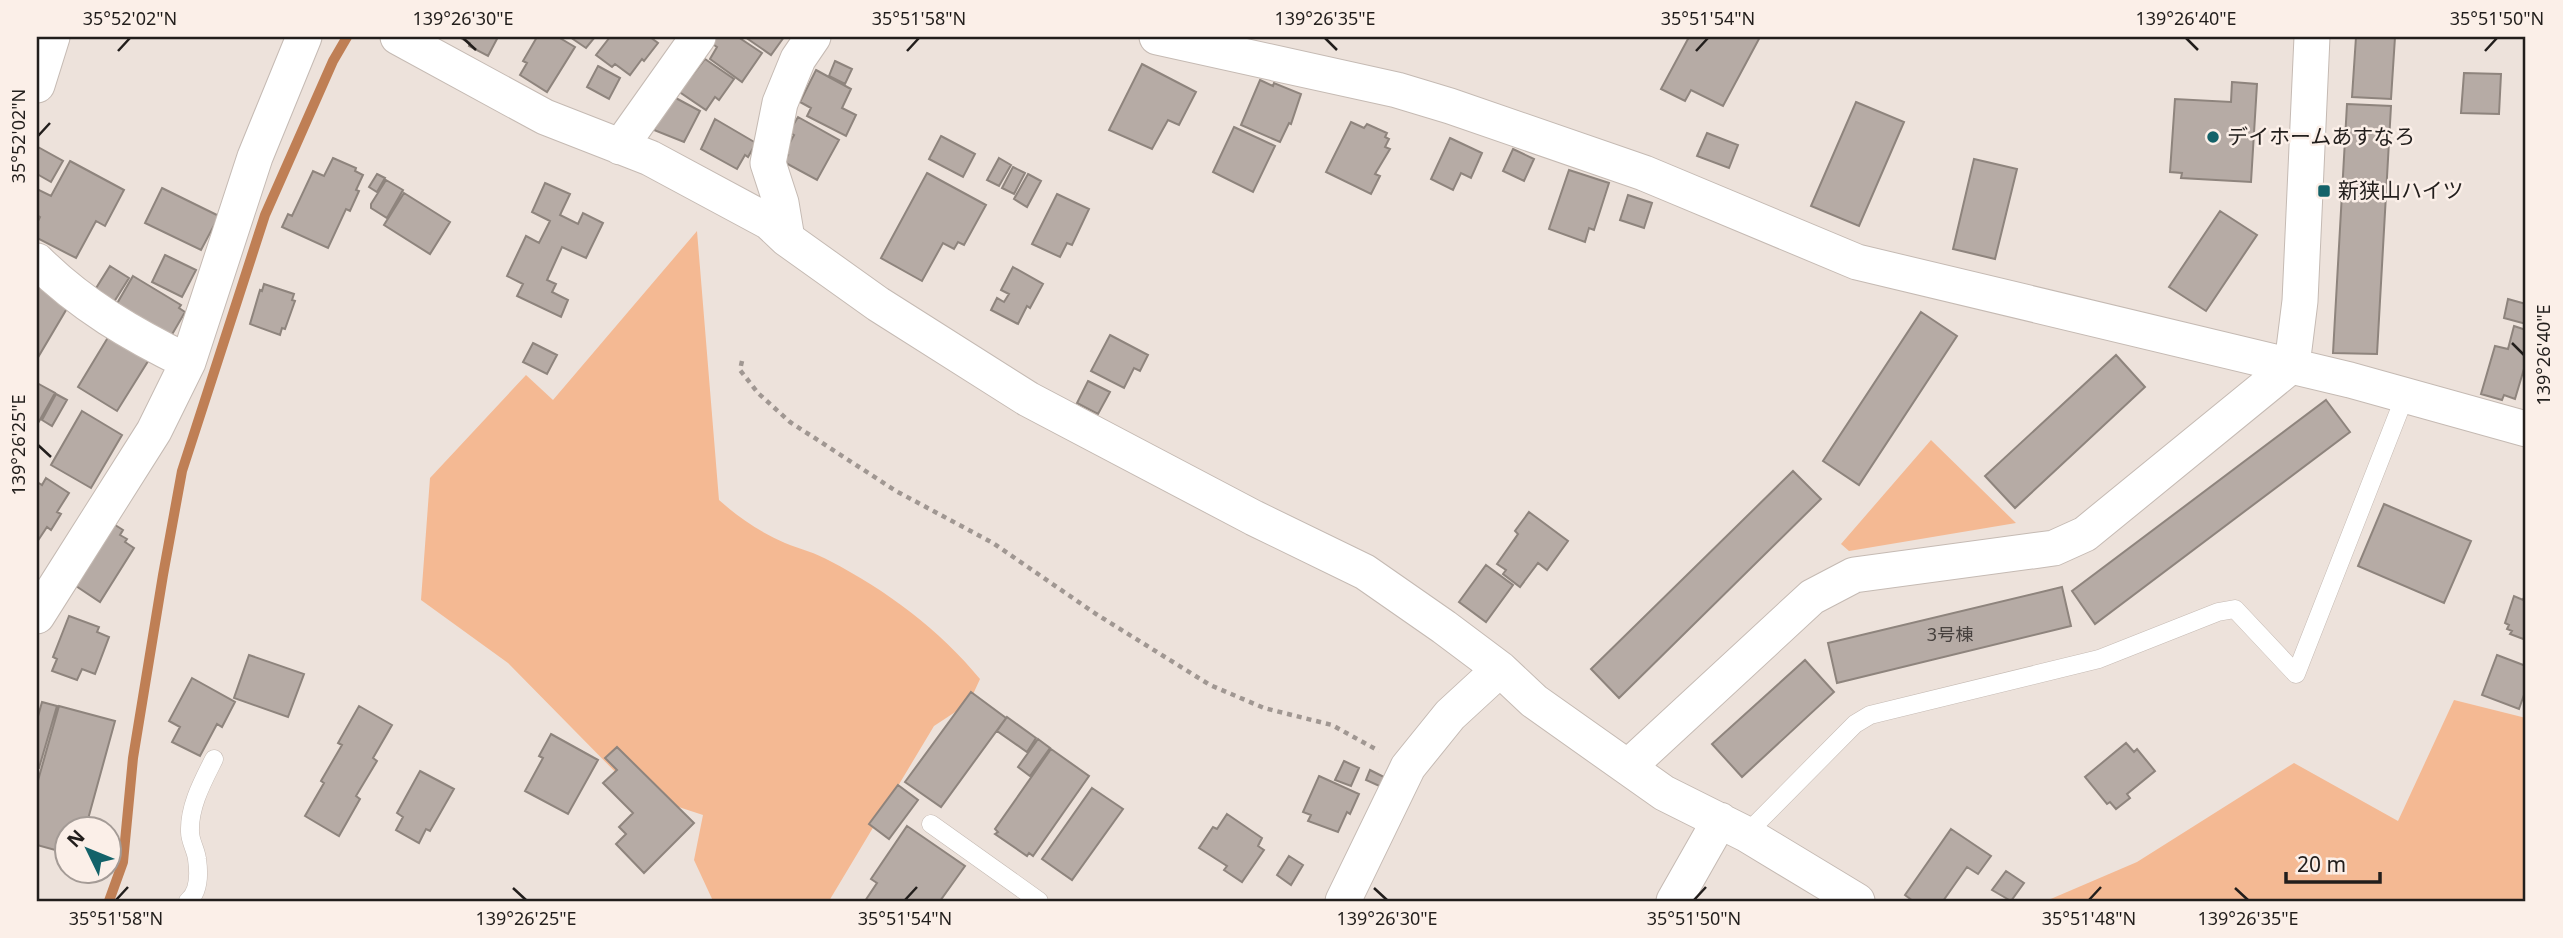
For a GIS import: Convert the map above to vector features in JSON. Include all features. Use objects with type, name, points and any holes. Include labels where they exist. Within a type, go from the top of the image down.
[{"type":"street","points":[[37,85],[52,37]]},
{"type":"street","points":[[37,616],[154,431],[188,362],[255,158],[304,37]]},
{"type":"street","points":[[398,37],[545,117],[650,158],[769,222],[787,239],[878,304],[1028,399],[1254,518],[1365,572],[1500,669],[1534,701],[1664,793],[1733,827],[1857,901]]},
{"type":"street","points":[[787,239],[768,163],[780,103],[798,59],[813,37]]},
{"type":"street","points":[[1157,37],[1397,90],[1450,106],[1644,173],[1857,262],[2292,365],[2526,429]]},
{"type":"street","points":[[1628,767],[1812,597],[1854,575],[2054,548],[2085,534],[2292,365],[2300,301],[2312,37]]},
{"type":"street","points":[[620,147],[684,42]]},
{"type":"street","points":[[37,261],[56,281],[91,307],[142,340],[188,362]]},
{"type":"street","points":[[1343,901],[1408,767],[1450,715],[1500,669]]},
{"type":"street","points":[[1674,901],[1733,827]]},
{"type":"lane","points":[[1733,827],[1870,715],[2099,659],[2218,612],[2235,609],[2296,674],[2405,396]]},
{"type":"lane","points":[[188,901],[197,885],[197,859],[190,833],[194,803],[214,759]]},
{"type":"lane","points":[[931,824],[1039,901]]},
{"type":"path","points":[[742,361],[740,370],[758,393],[790,422],[896,491],[993,543],[1097,614],[1209,685],[1264,708],[1332,725],[1408,767]]},
{"type":"shaded area","points":[[697,231],[719,500],[742,519],[767,534],[825,558],[892,598],[948,644],[980,679],[969,703],[934,726],[829,901],[713,901],[694,860],[703,815],[636,793],[508,663],[421,600],[430,478],[526,375],[553,400]]},
{"type":"shaded area","points":[[1931,440],[2016,523],[1849,551],[1841,544]]},
{"type":"shaded area","points":[[2454,700],[2526,718],[2526,901],[2046,901],[2137,862],[2294,763],[2398,821]]},
{"type":"building","points":[[459,37],[498,37],[488,56]]},
{"type":"building","points":[[537,37],[558,37],[575,47],[547,92],[520,75],[527,63],[523,61]]},
{"type":"building","points":[[570,37],[595,37],[586,48]]},
{"type":"building","points":[[610,37],[650,37],[658,43],[630,75],[615,64],[612,67],[596,55]]},
{"type":"building","points":[[716,37],[738,37],[762,53],[742,82],[710,59],[717,47],[711,43]]},
{"type":"building","points":[[745,37],[784,37],[771,55]]},
{"type":"building","points":[[1689,37],[1760,37],[1723,106],[1691,90],[1685,101],[1661,89]]},
{"type":"building","points":[[2356,37],[2395,37],[2391,99],[2352,97]]},
{"type":"building","points":[[705,59],[734,79],[719,100],[715,97],[706,110],[678,91]]},
{"type":"building","points":[[835,61],[852,69],[845,84],[829,76]]},
{"type":"building","points":[[1142,64],[1196,92],[1179,125],[1168,120],[1152,149],[1109,130]]},
{"type":"building","points":[[598,66],[620,78],[609,99],[587,87]]},
{"type":"building","points":[[816,70],[851,89],[842,108],[856,115],[846,136],[807,116],[811,108],[800,102]]},
{"type":"building","points":[[2464,73],[2501,74],[2499,114],[2461,113]]},
{"type":"building","points":[[1260,80],[1301,94],[1291,124],[1289,123],[1280,142],[1241,125]]},
{"type":"building","name":"デイホームあすなろ","points":[[2232,82],[2257,84],[2251,182],[2181,178],[2182,173],[2170,172],[2175,99],[2231,102]]},
{"type":"building","points":[[672,96],[700,111],[684,142],[654,130]]},
{"type":"building","points":[[1856,102],[1904,122],[1859,226],[1811,206]]},
{"type":"building","points":[[2347,104],[2391,106],[2377,354],[2333,353]]},
{"type":"building","points":[[798,117],[839,140],[817,180],[784,162],[788,155],[784,153],[794,135],[789,132]]},
{"type":"building","points":[[715,119],[756,143],[737,169],[701,149]]},
{"type":"building","points":[[1351,122],[1364,128],[1367,124],[1387,133],[1385,137],[1389,139],[1385,147],[1390,149],[1375,174],[1380,176],[1371,194],[1326,172]]},
{"type":"building","points":[[1234,127],[1275,146],[1253,192],[1213,172]]},
{"type":"building","points":[[1707,133],[1738,145],[1729,168],[1697,156]]},
{"type":"building","points":[[941,136],[975,154],[963,177],[929,159]]},
{"type":"building","points":[[1450,138],[1482,153],[1471,178],[1461,173],[1453,190],[1431,179]]},
{"type":"building","points":[[38,147],[63,161],[51,182],[37,174]]},
{"type":"building","points":[[1513,149],[1534,159],[1524,181],[1503,171]]},
{"type":"building","points":[[333,158],[356,168],[355,171],[363,175],[350,211],[346,209],[328,248],[282,227],[288,214],[292,216],[313,171],[324,176]]},
{"type":"building","points":[[999,158],[1011,165],[999,186],[987,180]]},
{"type":"building","points":[[1974,159],[2017,169],[1995,259],[1953,249]]},
{"type":"building","points":[[70,161],[124,190],[105,226],[96,221],[76,258],[37,238],[37,223],[40,217],[37,215],[37,189],[51,196]]},
{"type":"building","points":[[1013,167],[1025,173],[1014,194],[1002,188]]},
{"type":"building","points":[[1569,170],[1609,183],[1594,230],[1589,228],[1585,242],[1549,229]]},
{"type":"building","points":[[927,173],[986,205],[964,245],[958,242],[954,249],[943,243],[922,281],[881,258]]},
{"type":"building","points":[[377,174],[385,178],[377,192],[369,187]]},
{"type":"building","points":[[1028,174],[1041,181],[1027,207],[1014,199]]},
{"type":"building","points":[[386,180],[403,190],[387,218],[371,208]]},
{"type":"building","points":[[545,183],[570,194],[560,215],[578,224],[583,213],[603,223],[586,258],[562,247],[547,280],[556,284],[552,292],[568,300],[561,317],[517,296],[523,284],[507,276],[526,236],[539,243],[550,221],[532,212]]},
{"type":"building","points":[[162,188],[219,216],[201,250],[145,223]]},
{"type":"building","points":[[404,193],[450,222],[430,254],[384,225]]},
{"type":"building","points":[[1057,194],[1089,209],[1072,245],[1067,243],[1060,257],[1032,244]]},
{"type":"building","points":[[1628,195],[1652,203],[1644,228],[1620,220]]},
{"type":"building","points":[[2220,211],[2257,235],[2206,311],[2169,287]]},
{"type":"building","points":[[165,255],[196,270],[182,297],[152,282]]},
{"type":"building","points":[[110,266],[129,278],[112,305],[93,293]]},
{"type":"building","points":[[1013,267],[1043,284],[1018,324],[991,310],[997,298],[1004,302],[1009,294],[1001,290]]},
{"type":"building","points":[[133,276],[181,305],[179,308],[185,312],[170,338],[115,307]]},
{"type":"building","points":[[264,284],[294,294],[292,300],[295,301],[285,329],[282,328],[280,335],[250,324]]},
{"type":"building","points":[[37,286],[69,305],[37,359]]},
{"type":"building","points":[[2508,299],[2526,304],[2526,324],[2504,318]]},
{"type":"building","points":[[1921,312],[1957,336],[1859,485],[1823,461]]},
{"type":"building","points":[[2514,326],[2526,330],[2526,362],[2515,399],[2504,395],[2502,400],[2481,394],[2495,346],[2508,349]]},
{"type":"building","points":[[110,334],[150,358],[117,411],[78,387]]},
{"type":"building","points":[[1110,335],[1148,355],[1140,371],[1134,368],[1124,388],[1091,371]]},
{"type":"building","points":[[533,343],[557,355],[547,374],[523,362]]},
{"type":"building","points":[[2116,355],[2145,387],[2015,508],[1985,476]]},
{"type":"building","points":[[1088,381],[1110,392],[1098,414],[1077,403]]},
{"type":"building","points":[[37,383],[55,393],[37,425]]},
{"type":"building","points":[[56,394],[67,400],[52,426],[42,420]]},
{"type":"building","points":[[2326,400],[2350,432],[2095,624],[2072,591]]},
{"type":"building","points":[[82,411],[122,435],[91,488],[51,465]]},
{"type":"building","points":[[1793,471],[1821,499],[1619,698],[1591,669]]},
{"type":"building","points":[[46,478],[69,493],[57,512],[61,514],[51,530],[47,527],[37,542],[37,482],[42,485]]},
{"type":"building","points":[[2384,504],[2471,541],[2444,603],[2358,566]]},
{"type":"building","points":[[1529,512],[1568,541],[1547,570],[1538,563],[1520,587],[1503,574],[1506,570],[1497,564],[1518,534],[1515,531]]},
{"type":"building","points":[[112,523],[123,530],[120,535],[134,548],[100,602],[76,586],[89,566],[86,564]]},
{"type":"building","points":[[1486,565],[1513,585],[1486,622],[1459,602]]},
{"type":"building","points":[[2062,587],[2071,626],[1837,683],[1828,643]]},
{"type":"building","points":[[2526,592],[2526,640],[2510,634],[2512,631],[2507,629],[2509,625],[2505,623],[2514,596],[2523,600]]},
{"type":"building","points":[[69,616],[99,627],[97,632],[109,637],[95,674],[82,669],[77,680],[52,671],[57,659],[53,657]]},
{"type":"building","points":[[249,655],[304,674],[288,717],[234,698]]},
{"type":"building","points":[[2497,655],[2526,666],[2526,689],[2519,709],[2482,695]]},
{"type":"building","points":[[1805,660],[1834,692],[1742,777],[1712,744]]},
{"type":"building","points":[[192,678],[235,702],[222,727],[217,724],[200,756],[172,742],[180,727],[169,721]]},
{"type":"building","points":[[971,692],[1006,718],[941,807],[905,782]]},
{"type":"building","points":[[42,702],[57,706],[37,768],[37,720]]},
{"type":"building","points":[[59,706],[115,721],[89,816],[52,816],[52,849],[37,845],[37,784]]},
{"type":"building","points":[[359,706],[392,725],[373,758],[377,761],[356,796],[360,799],[339,836],[305,816],[342,745],[338,743]]},
{"type":"building","points":[[1007,717],[1036,738],[1027,752],[997,731]]},
{"type":"building","points":[[551,734],[598,760],[568,814],[525,791],[543,758],[539,756]]},
{"type":"building","points":[[1038,739],[1050,748],[1030,776],[1018,767]]},
{"type":"building","points":[[2126,743],[2134,752],[2137,749],[2155,771],[2127,794],[2130,798],[2116,809],[2110,802],[2107,804],[2085,777]]},
{"type":"building","points":[[617,747],[694,823],[644,873],[616,844],[626,834],[619,827],[633,813],[603,783],[617,770],[605,758]]},
{"type":"building","points":[[1051,749],[1089,776],[1033,856],[1029,853],[1027,856],[995,834],[998,832],[995,829]]},
{"type":"building","points":[[1344,761],[1359,768],[1351,786],[1335,780]]},
{"type":"building","points":[[1370,770],[1390,780],[1386,789],[1366,780]]},
{"type":"building","points":[[420,771],[454,789],[430,831],[426,829],[419,843],[396,830],[403,817],[397,813]]},
{"type":"building","points":[[1319,776],[1359,794],[1338,832],[1308,821],[1311,815],[1303,812]]},
{"type":"building","points":[[898,785],[918,800],[889,839],[869,824]]},
{"type":"building","points":[[1092,788],[1123,809],[1072,880],[1042,859]]},
{"type":"building","points":[[1227,814],[1262,838],[1258,846],[1264,850],[1242,882],[1224,870],[1227,866],[1199,848],[1213,827],[1217,829]]},
{"type":"building","points":[[907,826],[965,866],[940,901],[865,901],[877,883],[871,879]]},
{"type":"building","points":[[1951,829],[1991,856],[1978,874],[1967,867],[1943,901],[1913,901],[1905,895]]},
{"type":"building","points":[[1289,856],[1303,865],[1291,885],[1277,875]]},
{"type":"building","points":[[2006,871],[2024,883],[2011,901],[1992,890]]},
{"type":"waterway","points":[[109,901],[123,862],[133,758],[182,471],[265,215],[333,61],[347,37]]},
{"type":"place","name":"デイホームあすなろ","points":[[2213,137]]},
{"type":"place","name":"新狭山ハイツ","points":[[2324,191]]}]
